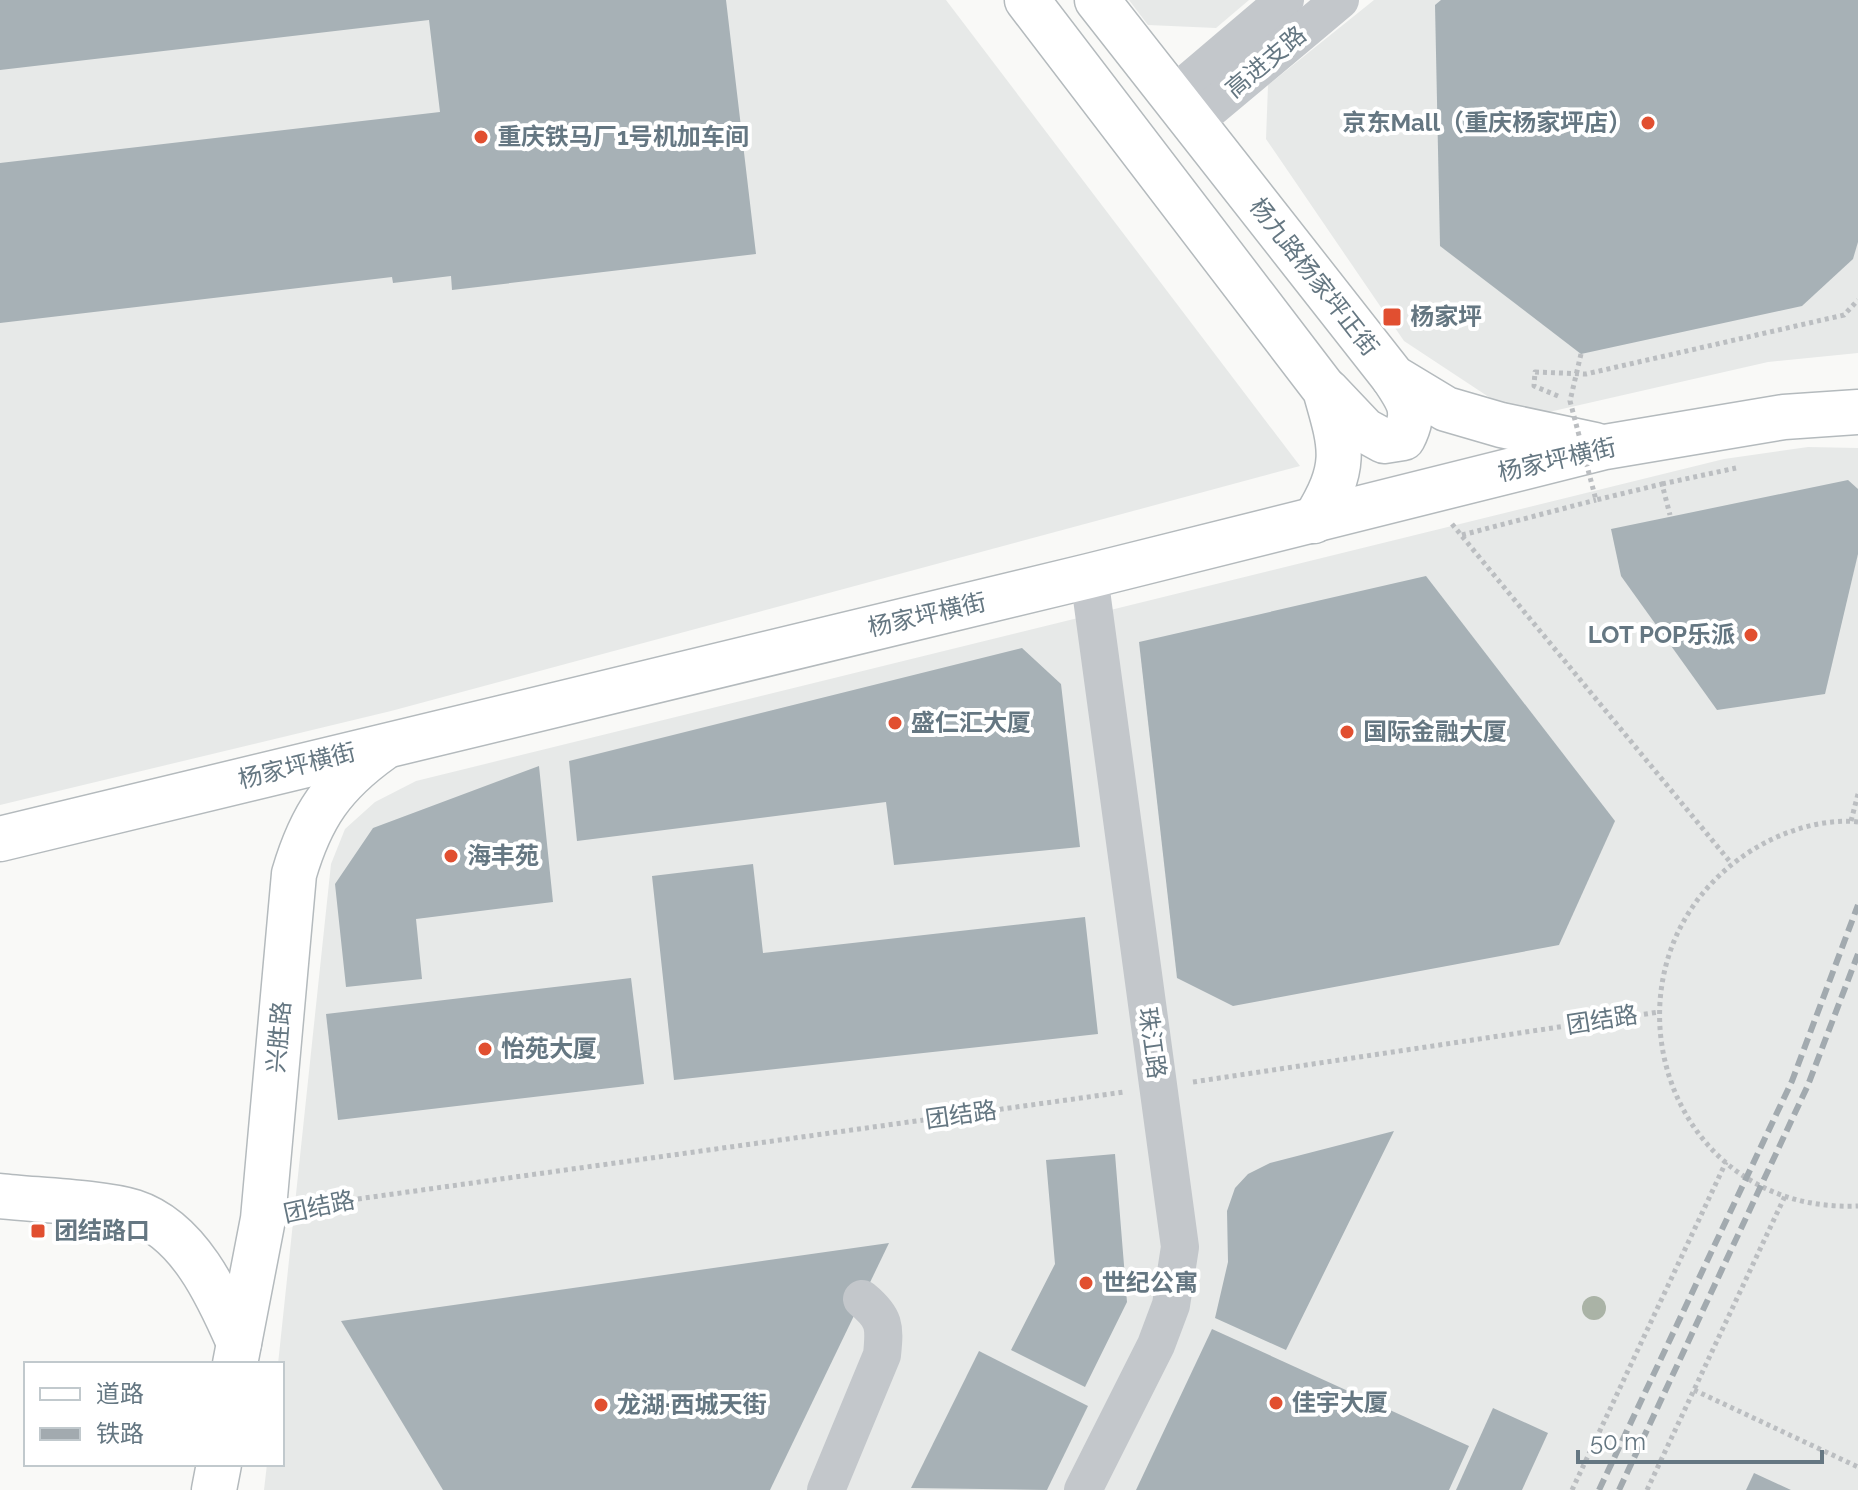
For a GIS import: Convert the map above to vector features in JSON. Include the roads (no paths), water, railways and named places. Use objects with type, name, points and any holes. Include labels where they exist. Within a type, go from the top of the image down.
[{"type":"main road","points":[[1027,0],[1325,390],[1364,430],[1384,441],[1403,438],[1412,421],[1408,400],[1393,377]]},
{"type":"main road","name":"杨九路杨家坪正街","points":[[1097,0],[1393,377],[1446,409],[1501,425],[1605,447]]},
{"type":"main road","points":[[1314,521],[1334,489],[1341,457],[1325,390]]},
{"type":"main road","name":"杨家坪横街","points":[[0,839],[1089,576],[1605,447],[1784,417],[1858,412]]},
{"type":"main road","name":"兴胜路","points":[[237,1354],[263,1219],[294,874],[306,834],[327,799],[355,769],[391,743]]},
{"type":"main road","points":[[0,1196],[135,1213],[172,1235],[213,1285],[237,1354]]},
{"type":"main road","points":[[214,1490],[219,1466]]},
{"type":"street","name":"高进支路","points":[[1182,110],[1285,0]]},
{"type":"street","name":"高进支路","points":[[1182,110],[1340,0]]},
{"type":"street","name":"珠江路","points":[[1083,1490],[1156,1345],[1171,1305],[1180,1247],[1089,576]]},
{"type":"street","points":[[826,1490],[882,1355],[884,1332],[879,1313],[862,1299]]},
{"type":"railway","points":[[1599,1490],[1792,1081],[1858,905]]},
{"type":"railway","points":[[1619,1490],[1808,1085],[1858,954]]},
{"type":"place","name":"京东Mall（重庆杨家坪店）","points":[[1648,123]]},
{"type":"place","name":"重庆铁马厂1号机加车间","points":[[481,137]]},
{"type":"place","name":"杨家坪","points":[[1392,317]]},
{"type":"place","name":"LOT POP乐派","points":[[1751,635]]},
{"type":"place","name":"盛仁汇大厦","points":[[895,723]]},
{"type":"place","name":"国际金融大厦","points":[[1347,732]]},
{"type":"place","name":"海丰苑","points":[[451,856]]},
{"type":"place","name":"怡苑大厦","points":[[485,1049]]},
{"type":"place","name":"团结路口","points":[[38,1231]]},
{"type":"place","name":"世纪公寓","points":[[1086,1283]]},
{"type":"place","name":"佳宇大厦","points":[[1276,1403]]},
{"type":"place","name":"龙湖·西城天街","points":[[601,1405]]}]
